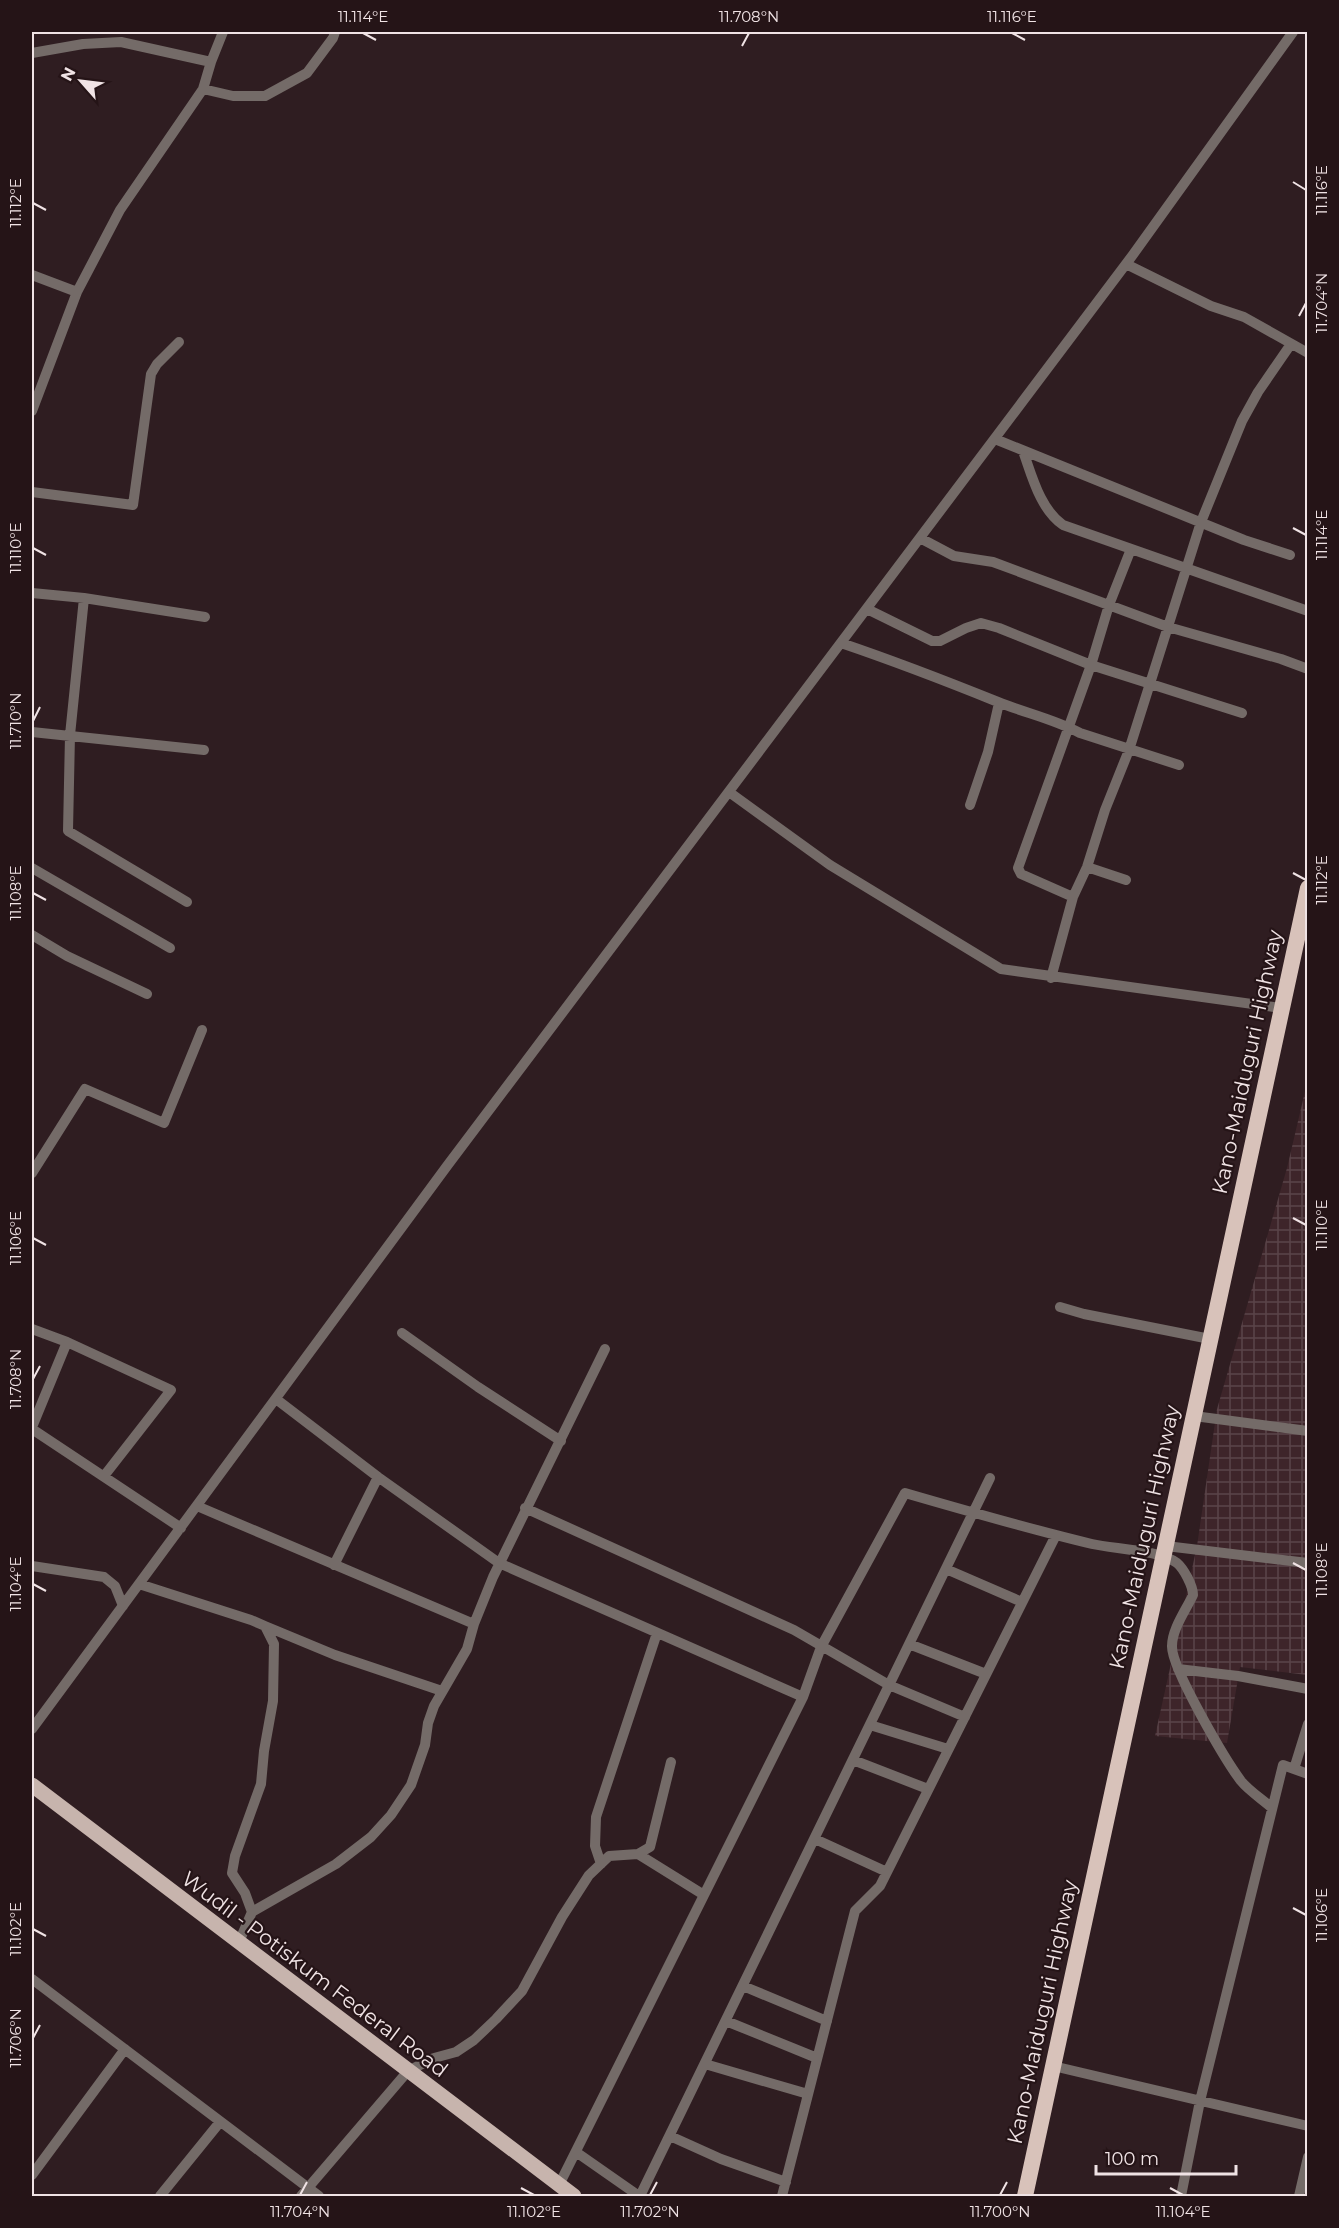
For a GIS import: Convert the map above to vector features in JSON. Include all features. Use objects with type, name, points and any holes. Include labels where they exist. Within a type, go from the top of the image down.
[{"type":"highway","name":"Kano-Maiduguri Highway","points":[[1025,2196],[1308,888]]},
{"type":"main road","name":"Wudil - Potiskum Federal Road","points":[[32,1785],[574,2196]]},
{"type":"street","points":[[32,411],[77,292],[120,210],[203,89],[223,32]]},
{"type":"street","points":[[203,89],[233,96],[265,96],[306,73],[333,38],[334,32]]},
{"type":"street","points":[[32,1729],[447,1166],[1126,264],[1293,32]]},
{"type":"street","points":[[32,53],[83,44],[122,42],[211,62]]},
{"type":"street","points":[[1126,264],[1211,306],[1244,317],[1308,353]]},
{"type":"street","points":[[32,275],[77,292]]},
{"type":"street","points":[[32,492],[133,505],[151,374],[157,364],[179,342]]},
{"type":"street","points":[[1051,978],[1073,897],[1087,867],[1105,810],[1129,750],[1201,522],[1242,421],[1258,392],[1291,344]]},
{"type":"street","points":[[994,439],[1244,540],[1290,555]]},
{"type":"street","points":[[1023,451],[1034,482],[1051,515],[1063,525],[1308,611]]},
{"type":"street","points":[[920,538],[954,556],[993,562],[1168,627],[1281,659],[1308,669]]},
{"type":"street","points":[[1073,897],[1021,874],[1018,868],[1091,664],[1109,605],[1131,549]]},
{"type":"street","points":[[32,593],[84,598],[205,617]]},
{"type":"street","points":[[84,598],[70,735],[68,831],[187,902]]},
{"type":"street","points":[[867,609],[932,641],[940,641],[981,623],[999,628],[1150,685],[1242,714]]},
{"type":"street","points":[[841,642],[945,679],[999,703],[1069,727],[1080,733],[1179,765]]},
{"type":"street","points":[[970,805],[988,752],[999,703]]},
{"type":"street","points":[[32,732],[204,750]]},
{"type":"street","points":[[729,792],[830,864],[1000,969],[1051,978],[1281,1008]]},
{"type":"street","points":[[1087,867],[1126,880]]},
{"type":"street","points":[[32,868],[170,948]]},
{"type":"street","points":[[32,935],[68,956],[147,994]]},
{"type":"street","points":[[32,1173],[85,1089],[164,1123],[202,1030]]},
{"type":"street","points":[[1060,1307],[1084,1314],[1210,1339]]},
{"type":"street","points":[[32,1329],[67,1342],[171,1390],[104,1476]]},
{"type":"street","points":[[402,1333],[478,1387],[561,1441]]},
{"type":"street","points":[[67,1342],[32,1428],[181,1528]]},
{"type":"street","points":[[239,1942],[252,1912],[336,1864],[371,1837],[391,1815],[411,1785],[425,1745],[428,1723],[442,1691],[466,1649],[499,1563],[605,1348]]},
{"type":"street","points":[[276,1399],[378,1477],[499,1563],[803,1696]]},
{"type":"street","points":[[1194,1416],[1308,1431]]},
{"type":"street","points":[[334,1565],[378,1477]]},
{"type":"street","points":[[576,2152],[639,2196],[990,1478]]},
{"type":"street","points":[[559,2185],[803,1696],[822,1647],[905,1493],[1094,1544],[1308,1563]]},
{"type":"street","points":[[197,1506],[474,1624]]},
{"type":"street","points":[[525,1508],[794,1630],[890,1685],[965,1717]]},
{"type":"street","points":[[782,2196],[855,1911],[880,1886],[1056,1535]]},
{"type":"street","points":[[1164,1551],[1181,1568],[1193,1590],[1193,1595],[1173,1636],[1171,1648],[1178,1669],[1192,1699],[1240,1780],[1272,1808]]},
{"type":"street","points":[[32,1566],[104,1577],[115,1586],[123,1606]]},
{"type":"street","points":[[946,1569],[1022,1602]]},
{"type":"street","points":[[140,1584],[251,1620],[335,1654],[442,1691]]},
{"type":"street","points":[[252,1912],[245,1893],[232,1873],[235,1856],[261,1784],[273,1701],[274,1644],[265,1626]]},
{"type":"street","points":[[601,1864],[595,1846],[596,1817],[657,1633]]},
{"type":"street","points":[[909,1644],[986,1674]]},
{"type":"street","points":[[1178,1669],[1238,1676],[1308,1689]]},
{"type":"street","points":[[1294,1769],[1308,1724]]},
{"type":"street","points":[[870,1725],[948,1749]]},
{"type":"street","points":[[853,1760],[928,1789]]},
{"type":"street","points":[[305,2192],[408,2071],[434,2058],[456,2052],[474,2040],[522,1991],[562,1917],[589,1875],[609,1856],[638,1854],[650,1847],[671,1762]]},
{"type":"street","points":[[1181,2196],[1200,2101],[1283,1765],[1308,1774]]},
{"type":"street","points":[[815,1839],[887,1872]]},
{"type":"street","points":[[638,1854],[704,1895]]},
{"type":"street","points":[[33,1982],[126,2049],[305,2192],[319,2196]]},
{"type":"street","points":[[743,1986],[827,2021]]},
{"type":"street","points":[[726,2021],[818,2058]]},
{"type":"street","points":[[32,2175],[126,2049]]},
{"type":"street","points":[[705,2064],[808,2094]]},
{"type":"street","points":[[1053,2066],[1308,2126]]},
{"type":"street","points":[[160,2196],[220,2122]]},
{"type":"street","points":[[670,2136],[721,2159],[786,2182]]},
{"type":"street","points":[[1299,2196],[1308,2157]]},
{"type":"shaded area","points":[[1307,1083],[1307,1675],[1240,1667],[1227,1743],[1155,1736],[1197,1546],[1217,1409],[1287,1168]]}]
